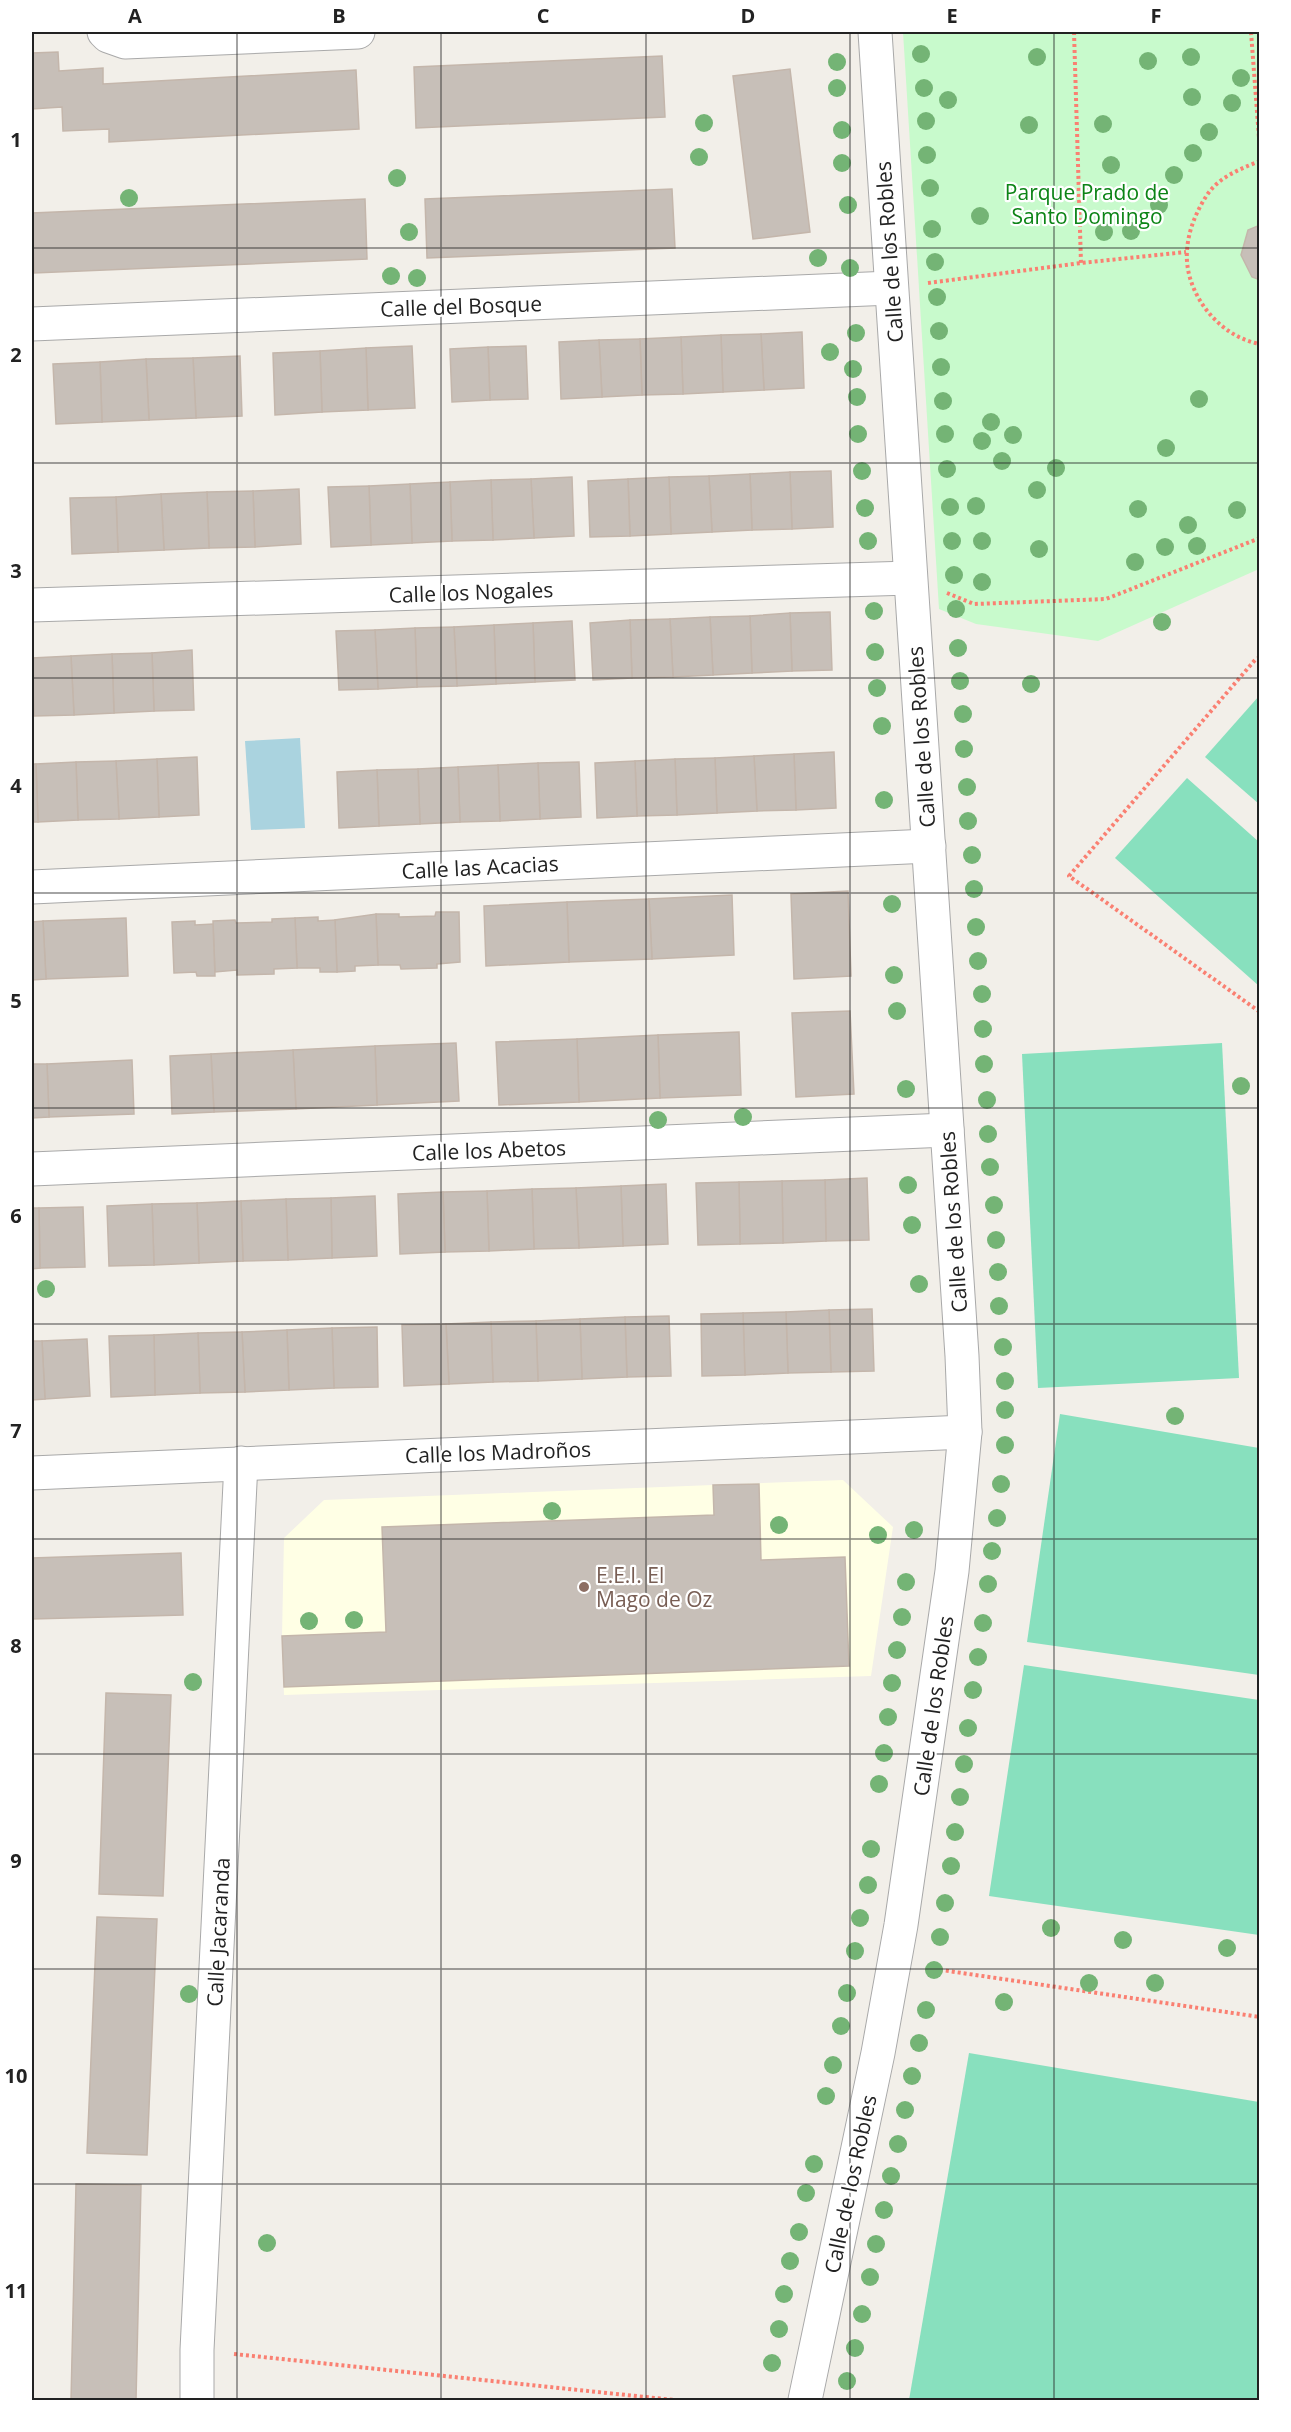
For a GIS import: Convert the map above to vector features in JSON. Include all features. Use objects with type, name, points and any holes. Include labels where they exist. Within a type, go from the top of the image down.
[{"type":"street","points":[[104,32],[108,36],[125,42],[358,32]]},
{"type":"street","name":"Calle de los Robles","points":[[805,2400],[878,2053],[901,1925],[952,1571],[965,1432],[875,32]]},
{"type":"street","name":"Calle del Bosque","points":[[32,324],[891,288]]},
{"type":"street","name":"Calle los Nogales","points":[[32,605],[910,579]]},
{"type":"street","name":"Calle las Acacias","points":[[32,887],[929,846]]},
{"type":"street","name":"Calle los Abetos","points":[[32,1169],[947,1130]]},
{"type":"street","name":"Calle los Madroños","points":[[32,1473],[965,1432]]},
{"type":"street","name":"Calle Jacaranda","points":[[197,2400],[197,2350],[242,1463]]},
{"type":"path","points":[[1074,32],[1081,262]]},
{"type":"path","points":[[1251,32],[1260,151]]},
{"type":"path","points":[[1260,161],[1231,173],[1208,194],[1192,221],[1186,252],[1191,282],[1204,308],[1225,329],[1251,343],[1260,344]]},
{"type":"path","points":[[891,288],[1081,262],[1186,252]]},
{"type":"path","points":[[974,604],[1106,599],[1260,538]]},
{"type":"path","points":[[1260,657],[1255,660],[1070,876],[1260,1012]]},
{"type":"path","points":[[922,1967],[1260,2017]]},
{"type":"path","points":[[197,2350],[674,2400]]},
{"type":"shaded area","name":"E.E.I. El Mago de Oz","points":[[843,1480],[893,1527],[871,1676],[284,1695],[282,1636],[284,1538],[324,1500]]},
{"type":"green space","name":"Parque Prado de Santo Domingo","points":[[903,32],[1259,32],[1259,569],[1098,641],[976,624],[939,609]]},
{"type":"green space","points":[[1259,696],[1259,804],[1205,757]]},
{"type":"green space","points":[[1187,778],[1259,842],[1259,986],[1115,858]]},
{"type":"green space","points":[[1222,1043],[1239,1378],[1038,1388],[1022,1054]]},
{"type":"green space","points":[[1060,1414],[1259,1448],[1259,1675],[1027,1642]]},
{"type":"green space","points":[[1024,1665],[1259,1700],[1259,1935],[989,1896]]},
{"type":"green space","points":[[969,2053],[1259,2102],[1259,2400],[909,2400]]},
{"type":"water","points":[[300,738],[305,828],[251,830],[245,741]]},
{"type":"building","points":[[58,52],[59,71],[103,68],[103,84],[356,70],[359,129],[109,142],[109,129],[63,131],[62,107],[32,109],[32,53]]},
{"type":"building","points":[[662,56],[665,117],[416,128],[414,67]]},
{"type":"building","points":[[790,69],[810,232],[753,239],[733,76]]},
{"type":"building","points":[[672,189],[675,248],[427,258],[425,199]]},
{"type":"building","points":[[365,199],[367,259],[34,273],[32,213]]},
{"type":"building","points":[[1260,225],[1260,280],[1252,277],[1241,255],[1248,230]]},
{"type":"building","points":[[802,332],[804,388],[764,390],[761,334]]},
{"type":"building","points":[[761,334],[764,390],[723,392],[721,335]]},
{"type":"building","points":[[721,335],[723,392],[683,394],[681,337]]},
{"type":"building","points":[[681,337],[683,394],[642,395],[640,339]]},
{"type":"building","points":[[640,339],[642,395],[602,397],[599,340]]},
{"type":"building","points":[[599,340],[602,397],[561,399],[559,342]]},
{"type":"building","points":[[412,346],[415,408],[368,410],[366,348]]},
{"type":"building","points":[[526,346],[528,399],[490,400],[488,347]]},
{"type":"building","points":[[488,347],[490,400],[452,402],[450,349]]},
{"type":"building","points":[[366,348],[368,410],[322,412],[320,351]]},
{"type":"building","points":[[320,351],[322,412],[275,415],[273,353]]},
{"type":"building","points":[[240,356],[242,416],[196,418],[193,358]]},
{"type":"building","points":[[193,358],[196,418],[149,420],[146,359]]},
{"type":"building","points":[[146,359],[149,420],[102,422],[100,362]]},
{"type":"building","points":[[100,362],[102,422],[56,424],[53,364]]},
{"type":"building","points":[[831,471],[833,527],[792,529],[790,472]]},
{"type":"building","points":[[790,472],[792,529],[752,530],[750,474]]},
{"type":"building","points":[[750,474],[752,530],[712,532],[709,476]]},
{"type":"building","points":[[709,476],[712,532],[671,534],[669,477]]},
{"type":"building","points":[[572,477],[574,536],[534,538],[531,479]]},
{"type":"building","points":[[669,477],[671,534],[630,536],[628,479]]},
{"type":"building","points":[[531,479],[534,538],[493,540],[491,480]]},
{"type":"building","points":[[628,479],[630,536],[590,537],[588,481]]},
{"type":"building","points":[[491,480],[493,540],[452,541],[450,482]]},
{"type":"building","points":[[450,482],[452,541],[412,543],[410,484]]},
{"type":"building","points":[[410,484],[412,543],[371,545],[369,486]]},
{"type":"building","points":[[369,486],[371,545],[331,547],[328,487]]},
{"type":"building","points":[[299,489],[301,544],[255,547],[253,491]]},
{"type":"building","points":[[253,491],[255,547],[209,548],[207,492]]},
{"type":"building","points":[[207,492],[209,548],[164,550],[161,494]]},
{"type":"building","points":[[161,494],[164,550],[118,552],[116,497]]},
{"type":"building","points":[[116,497],[118,552],[72,554],[70,498]]},
{"type":"building","points":[[830,612],[832,670],[792,671],[790,613]]},
{"type":"building","points":[[790,613],[792,671],[752,673],[750,616]]},
{"type":"building","points":[[750,616],[752,673],[713,675],[710,617]]},
{"type":"building","points":[[710,617],[713,675],[673,677],[670,619]]},
{"type":"building","points":[[670,619],[673,677],[632,678],[630,620]]},
{"type":"building","points":[[630,620],[632,678],[593,680],[590,623]]},
{"type":"building","points":[[572,621],[575,680],[535,682],[533,623]]},
{"type":"building","points":[[533,623],[535,682],[496,684],[494,625]]},
{"type":"building","points":[[494,625],[496,684],[457,686],[454,627]]},
{"type":"building","points":[[454,627],[457,686],[417,687],[415,628]]},
{"type":"building","points":[[415,628],[417,687],[378,689],[375,630]]},
{"type":"building","points":[[375,630],[378,689],[339,690],[336,631]]},
{"type":"building","points":[[192,650],[194,710],[154,711],[152,653]]},
{"type":"building","points":[[152,653],[154,711],[114,713],[112,654]]},
{"type":"building","points":[[112,654],[114,713],[74,715],[71,656]]},
{"type":"building","points":[[71,656],[74,715],[34,716],[32,658]]},
{"type":"building","points":[[834,752],[836,808],[796,810],[794,754]]},
{"type":"building","points":[[794,754],[796,810],[757,811],[754,756]]},
{"type":"building","points":[[754,756],[757,811],[717,813],[715,758]]},
{"type":"building","points":[[197,757],[199,815],[159,817],[157,759]]},
{"type":"building","points":[[715,758],[717,813],[677,815],[675,759]]},
{"type":"building","points":[[157,759],[159,817],[119,819],[116,761]]},
{"type":"building","points":[[675,759],[677,815],[637,816],[635,761]]},
{"type":"building","points":[[116,761],[119,819],[78,820],[76,762]]},
{"type":"building","points":[[635,761],[637,816],[597,818],[595,763]]},
{"type":"building","points":[[76,762],[78,820],[38,822],[36,764]]},
{"type":"building","points":[[579,762],[581,817],[540,819],[538,763]]},
{"type":"building","points":[[538,763],[540,819],[500,821],[498,765]]},
{"type":"building","points":[[32,764],[36,764],[38,822],[32,822]]},
{"type":"building","points":[[498,765],[500,821],[460,822],[458,767]]},
{"type":"building","points":[[458,767],[460,822],[420,824],[418,769]]},
{"type":"building","points":[[418,769],[420,824],[379,826],[377,770]]},
{"type":"building","points":[[377,770],[379,826],[339,828],[337,772]]},
{"type":"building","points":[[848,891],[851,976],[794,979],[791,894]]},
{"type":"building","points":[[732,895],[734,955],[652,959],[649,899]]},
{"type":"building","points":[[649,899],[652,959],[569,962],[567,902]]},
{"type":"building","points":[[567,902],[569,962],[486,966],[484,906]]},
{"type":"building","points":[[436,912],[459,912],[460,962],[437,964],[437,968],[401,969],[400,965],[378,965],[376,914],[399,914],[399,917],[435,916]]},
{"type":"building","points":[[376,914],[378,965],[355,966],[355,971],[337,972],[335,920]]},
{"type":"building","points":[[318,917],[318,921],[335,920],[337,972],[320,972],[320,968],[297,968],[295,918]]},
{"type":"building","points":[[126,918],[128,976],[46,979],[43,921]]},
{"type":"building","points":[[295,918],[297,968],[274,969],[274,974],[237,975],[237,970],[215,972],[213,921],[272,922],[272,919]]},
{"type":"building","points":[[43,921],[46,979],[32,980],[32,922]]},
{"type":"building","points":[[195,921],[195,925],[213,924],[215,976],[197,976],[196,972],[174,973],[172,922]]},
{"type":"building","points":[[850,1011],[854,1094],[796,1097],[792,1013]]},
{"type":"building","points":[[739,1032],[741,1095],[660,1098],[658,1035]]},
{"type":"building","points":[[658,1035],[660,1098],[579,1102],[577,1039]]},
{"type":"building","points":[[577,1039],[579,1102],[499,1105],[496,1042]]},
{"type":"building","points":[[456,1043],[459,1101],[377,1105],[375,1046]]},
{"type":"building","points":[[375,1046],[377,1105],[296,1109],[293,1050]]},
{"type":"building","points":[[293,1050],[296,1109],[214,1112],[211,1054]]},
{"type":"building","points":[[211,1054],[214,1112],[172,1114],[170,1056]]},
{"type":"building","points":[[132,1060],[134,1114],[49,1117],[47,1064]]},
{"type":"building","points":[[32,1064],[47,1064],[49,1117],[32,1118]]},
{"type":"building","points":[[867,1178],[869,1240],[826,1241],[825,1180]]},
{"type":"building","points":[[825,1180],[826,1241],[783,1243],[782,1181]]},
{"type":"building","points":[[782,1181],[783,1243],[740,1244],[739,1182]]},
{"type":"building","points":[[739,1182],[740,1244],[698,1245],[696,1183]]},
{"type":"building","points":[[666,1184],[668,1244],[623,1246],[621,1186]]},
{"type":"building","points":[[621,1186],[623,1246],[579,1248],[576,1188]]},
{"type":"building","points":[[576,1188],[579,1248],[534,1249],[532,1189]]},
{"type":"building","points":[[532,1189],[534,1249],[489,1251],[487,1191]]},
{"type":"building","points":[[487,1191],[489,1251],[445,1252],[443,1192]]},
{"type":"building","points":[[443,1192],[445,1252],[400,1254],[398,1194]]},
{"type":"building","points":[[375,1196],[377,1256],[332,1258],[331,1198]]},
{"type":"building","points":[[331,1198],[332,1258],[288,1260],[286,1199]]},
{"type":"building","points":[[286,1199],[288,1260],[243,1261],[241,1201]]},
{"type":"building","points":[[241,1201],[243,1261],[199,1263],[197,1203]]},
{"type":"building","points":[[197,1203],[199,1263],[154,1265],[152,1204]]},
{"type":"building","points":[[152,1204],[154,1265],[109,1266],[107,1206]]},
{"type":"building","points":[[83,1207],[85,1267],[40,1268],[39,1208]]},
{"type":"building","points":[[32,1208],[39,1208],[40,1268],[32,1269]]},
{"type":"building","points":[[872,1309],[874,1371],[831,1372],[829,1310]]},
{"type":"building","points":[[829,1310],[831,1372],[788,1373],[786,1312]]},
{"type":"building","points":[[786,1312],[788,1373],[745,1375],[743,1313]]},
{"type":"building","points":[[743,1313],[745,1375],[702,1376],[701,1314]]},
{"type":"building","points":[[669,1316],[671,1376],[627,1377],[625,1317]]},
{"type":"building","points":[[625,1317],[627,1377],[582,1379],[580,1319]]},
{"type":"building","points":[[580,1319],[582,1379],[538,1381],[536,1321]]},
{"type":"building","points":[[536,1321],[538,1381],[493,1382],[491,1322]]},
{"type":"building","points":[[491,1322],[493,1382],[449,1384],[446,1324]]},
{"type":"building","points":[[446,1324],[449,1384],[404,1386],[402,1325]]},
{"type":"building","points":[[377,1327],[378,1387],[334,1388],[332,1328]]},
{"type":"building","points":[[332,1328],[334,1388],[289,1390],[287,1330]]},
{"type":"building","points":[[287,1330],[289,1390],[245,1392],[242,1332]]},
{"type":"building","points":[[242,1332],[245,1392],[200,1393],[198,1333]]},
{"type":"building","points":[[198,1333],[200,1393],[155,1395],[154,1335]]},
{"type":"building","points":[[154,1335],[155,1395],[111,1397],[109,1336]]},
{"type":"building","points":[[87,1339],[90,1396],[45,1399],[42,1341]]},
{"type":"building","points":[[32,1341],[42,1341],[45,1399],[32,1400]]},
{"type":"building","name":"E.E.I. El Mago de Oz","points":[[759,1484],[761,1560],[845,1557],[849,1666],[284,1687],[282,1636],[386,1632],[382,1527],[714,1515],[713,1485]]},
{"type":"building","points":[[181,1553],[183,1615],[32,1619],[32,1558]]},
{"type":"building","points":[[106,1693],[171,1695],[163,1896],[99,1894]]},
{"type":"building","points":[[97,1917],[157,1919],[147,2155],[87,2153]]},
{"type":"building","points":[[76,2184],[141,2185],[136,2400],[71,2400]]},
{"type":"place","name":"E.E.I. El Mago de Oz","points":[[584,1587]]}]
